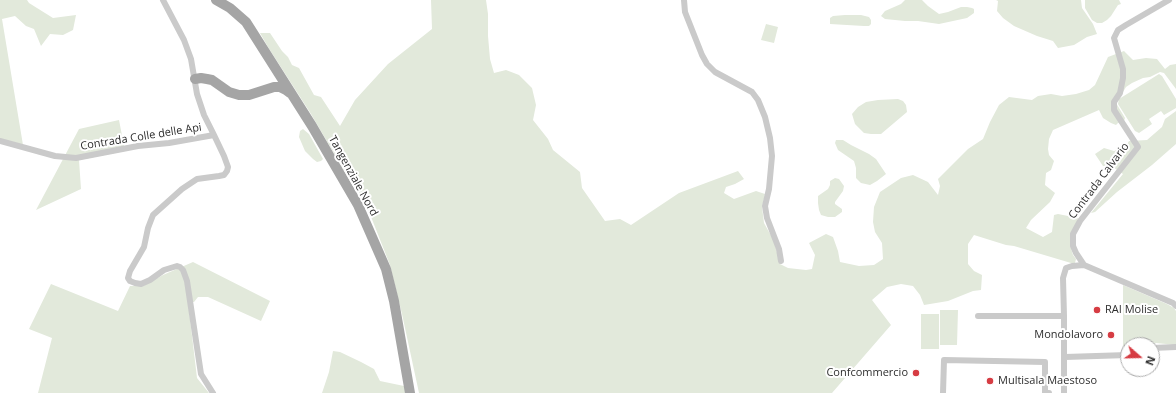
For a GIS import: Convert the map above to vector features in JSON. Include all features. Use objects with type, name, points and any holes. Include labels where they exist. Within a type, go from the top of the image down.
[{"type":"main road","name":"Tangenziale Nord","points":[[216,0],[230,8],[246,22],[312,126],[358,205],[386,269],[394,301],[410,393]]},
{"type":"main road","points":[[268,88],[274,80],[274,66]]},
{"type":"main road","points":[[195,79],[207,78],[229,92],[239,95],[259,93],[268,88],[274,87],[280,87],[290,93]]},
{"type":"street","name":"Contrada Colle delle Api","points":[[163,0],[184,40],[191,59],[197,94],[204,115],[228,167],[224,175],[197,178],[182,188],[153,215],[148,228],[144,247],[130,271],[128,278],[130,281],[140,284],[150,280],[164,270],[177,266],[183,270],[187,281],[201,374],[213,393]]},
{"type":"street","points":[[684,0],[685,12],[707,64],[715,72],[752,92],[758,100],[765,117],[770,138],[772,156],[769,189],[765,206],[779,249],[781,261]]},
{"type":"street","name":"Contrada Calvario","points":[[1084,265],[1073,246],[1073,234],[1080,221],[1138,147],[1114,110],[1114,102],[1120,93],[1123,78],[1123,70],[1114,38],[1118,30],[1169,0]]},
{"type":"street","name":"Contrada Colle delle Api","points":[[0,141],[54,156],[76,158],[138,146],[169,143],[214,135]]},
{"type":"street","points":[[1064,393],[1064,278],[1066,268],[1084,265],[1173,303],[1176,306]]},
{"type":"street","points":[[978,316],[1064,316]]},
{"type":"street","points":[[1160,348],[1176,347]]},
{"type":"street","points":[[1065,357],[1120,355]]},
{"type":"street","points":[[943,393],[944,360],[1045,362],[1045,393],[1050,393]]},
{"type":"shaded area","points":[[0,0],[27,0],[29,3],[53,18],[76,15],[73,30],[63,35],[50,34],[41,46],[34,29],[26,26],[15,16],[2,19],[23,145],[0,139]]},
{"type":"shaded area","points":[[431,0],[486,0],[490,59],[494,73],[506,70],[519,75],[532,88],[536,105],[533,120],[548,139],[553,150],[580,172],[582,188],[605,221],[620,219],[631,225],[679,193],[738,171],[744,179],[726,187],[724,193],[734,199],[756,191],[765,194],[762,207],[764,223],[774,241],[780,264],[788,268],[806,270],[812,269],[815,255],[809,243],[826,234],[833,237],[840,262],[859,266],[874,265],[883,259],[882,243],[875,232],[873,222],[874,207],[880,192],[901,178],[913,175],[928,182],[938,195],[940,186],[938,179],[968,149],[983,139],[999,105],[1009,97],[1032,100],[1038,96],[1051,94],[1062,96],[1089,90],[1095,85],[1108,57],[1124,51],[1133,60],[1146,58],[1157,59],[1165,69],[1170,65],[1176,64],[1176,89],[1164,73],[1160,72],[1132,83],[1126,87],[1117,98],[1116,103],[1125,118],[1124,121],[1116,125],[1111,123],[1103,118],[1099,110],[1053,130],[1049,139],[1048,149],[1049,155],[1054,161],[1051,170],[1046,173],[1045,185],[1055,193],[1050,202],[1031,220],[1026,228],[1043,237],[1052,232],[1054,215],[1058,214],[1078,218],[1070,245],[1076,259],[1075,263],[974,235],[968,244],[968,264],[974,271],[982,275],[981,290],[973,291],[948,301],[924,305],[920,295],[913,286],[901,284],[887,287],[872,300],[891,325],[832,393],[419,393],[390,265],[364,199],[349,179],[311,114],[260,33],[270,33],[288,57],[292,65],[299,68],[314,95],[321,97],[340,126],[355,100],[388,64],[432,29]]},
{"type":"shaded area","points":[[905,0],[922,0],[939,14],[961,7],[972,8],[974,9],[974,13],[967,18],[939,24],[885,19],[881,16],[885,11],[901,4]]},
{"type":"shaded area","points":[[996,0],[1081,0],[1082,8],[1093,24],[1097,34],[1087,37],[1074,45],[1058,48],[1053,41],[1014,26],[1003,18],[997,11],[998,1]]},
{"type":"shaded area","points":[[1085,0],[1119,0],[1121,4],[1118,5],[1107,20],[1102,23],[1097,23],[1092,20],[1085,8]]},
{"type":"shaded area","points":[[861,15],[869,17],[871,24],[869,26],[864,26],[830,24],[830,18],[833,16]]},
{"type":"shaded area","points":[[766,24],[778,27],[774,43],[761,40]]},
{"type":"shaded area","points":[[1159,74],[1162,76],[1176,99],[1176,108],[1164,115],[1161,111],[1149,119],[1152,124],[1139,133],[1135,131],[1118,104],[1119,99]]},
{"type":"shaded area","points":[[898,99],[903,101],[906,105],[907,112],[881,134],[864,133],[855,124],[852,114],[858,107],[866,102]]},
{"type":"shaded area","points":[[1176,111],[1176,144],[1095,212],[1091,213],[1123,174],[1113,167],[1103,166],[1095,154],[1104,148],[1114,151],[1126,146],[1129,141],[1147,140],[1162,127],[1165,119]]},
{"type":"shaded area","points":[[119,120],[125,151],[79,160],[81,189],[36,210],[79,129]]},
{"type":"shaded area","points":[[303,129],[309,134],[323,159],[321,161],[317,162],[305,151],[299,137],[300,131]]},
{"type":"shaded area","points":[[836,140],[843,140],[869,154],[876,159],[886,174],[870,185],[861,183],[856,178],[854,161],[838,150],[835,143]]},
{"type":"shaded area","points":[[835,178],[839,179],[844,186],[843,191],[835,202],[835,204],[842,209],[842,212],[835,217],[828,217],[821,215],[818,196],[828,189],[830,181]]},
{"type":"shaded area","points":[[193,262],[270,301],[261,321],[208,297],[198,297],[194,302],[188,302],[197,378],[209,393],[38,393],[52,338],[29,329],[51,284],[118,311],[130,286],[143,286],[163,275]]},
{"type":"shaded area","points":[[1123,285],[1167,304],[1176,311],[1176,345],[1160,343],[1160,337],[1123,337]]},
{"type":"shaded area","points":[[940,310],[958,310],[957,345],[940,345]]},
{"type":"shaded area","points":[[921,314],[939,314],[939,349],[921,349]]},
{"type":"shaded area","points":[[333,351],[340,352],[374,369],[380,381],[404,386],[406,393],[322,393],[329,372]]},
{"type":"place","name":"RAI Molise","points":[[1097,310]]},
{"type":"place","name":"Mondolavoro","points":[[1111,335]]},
{"type":"place","name":"Confcommercio","points":[[916,373]]},
{"type":"place","name":"Multisala Maestoso","points":[[990,381]]}]
